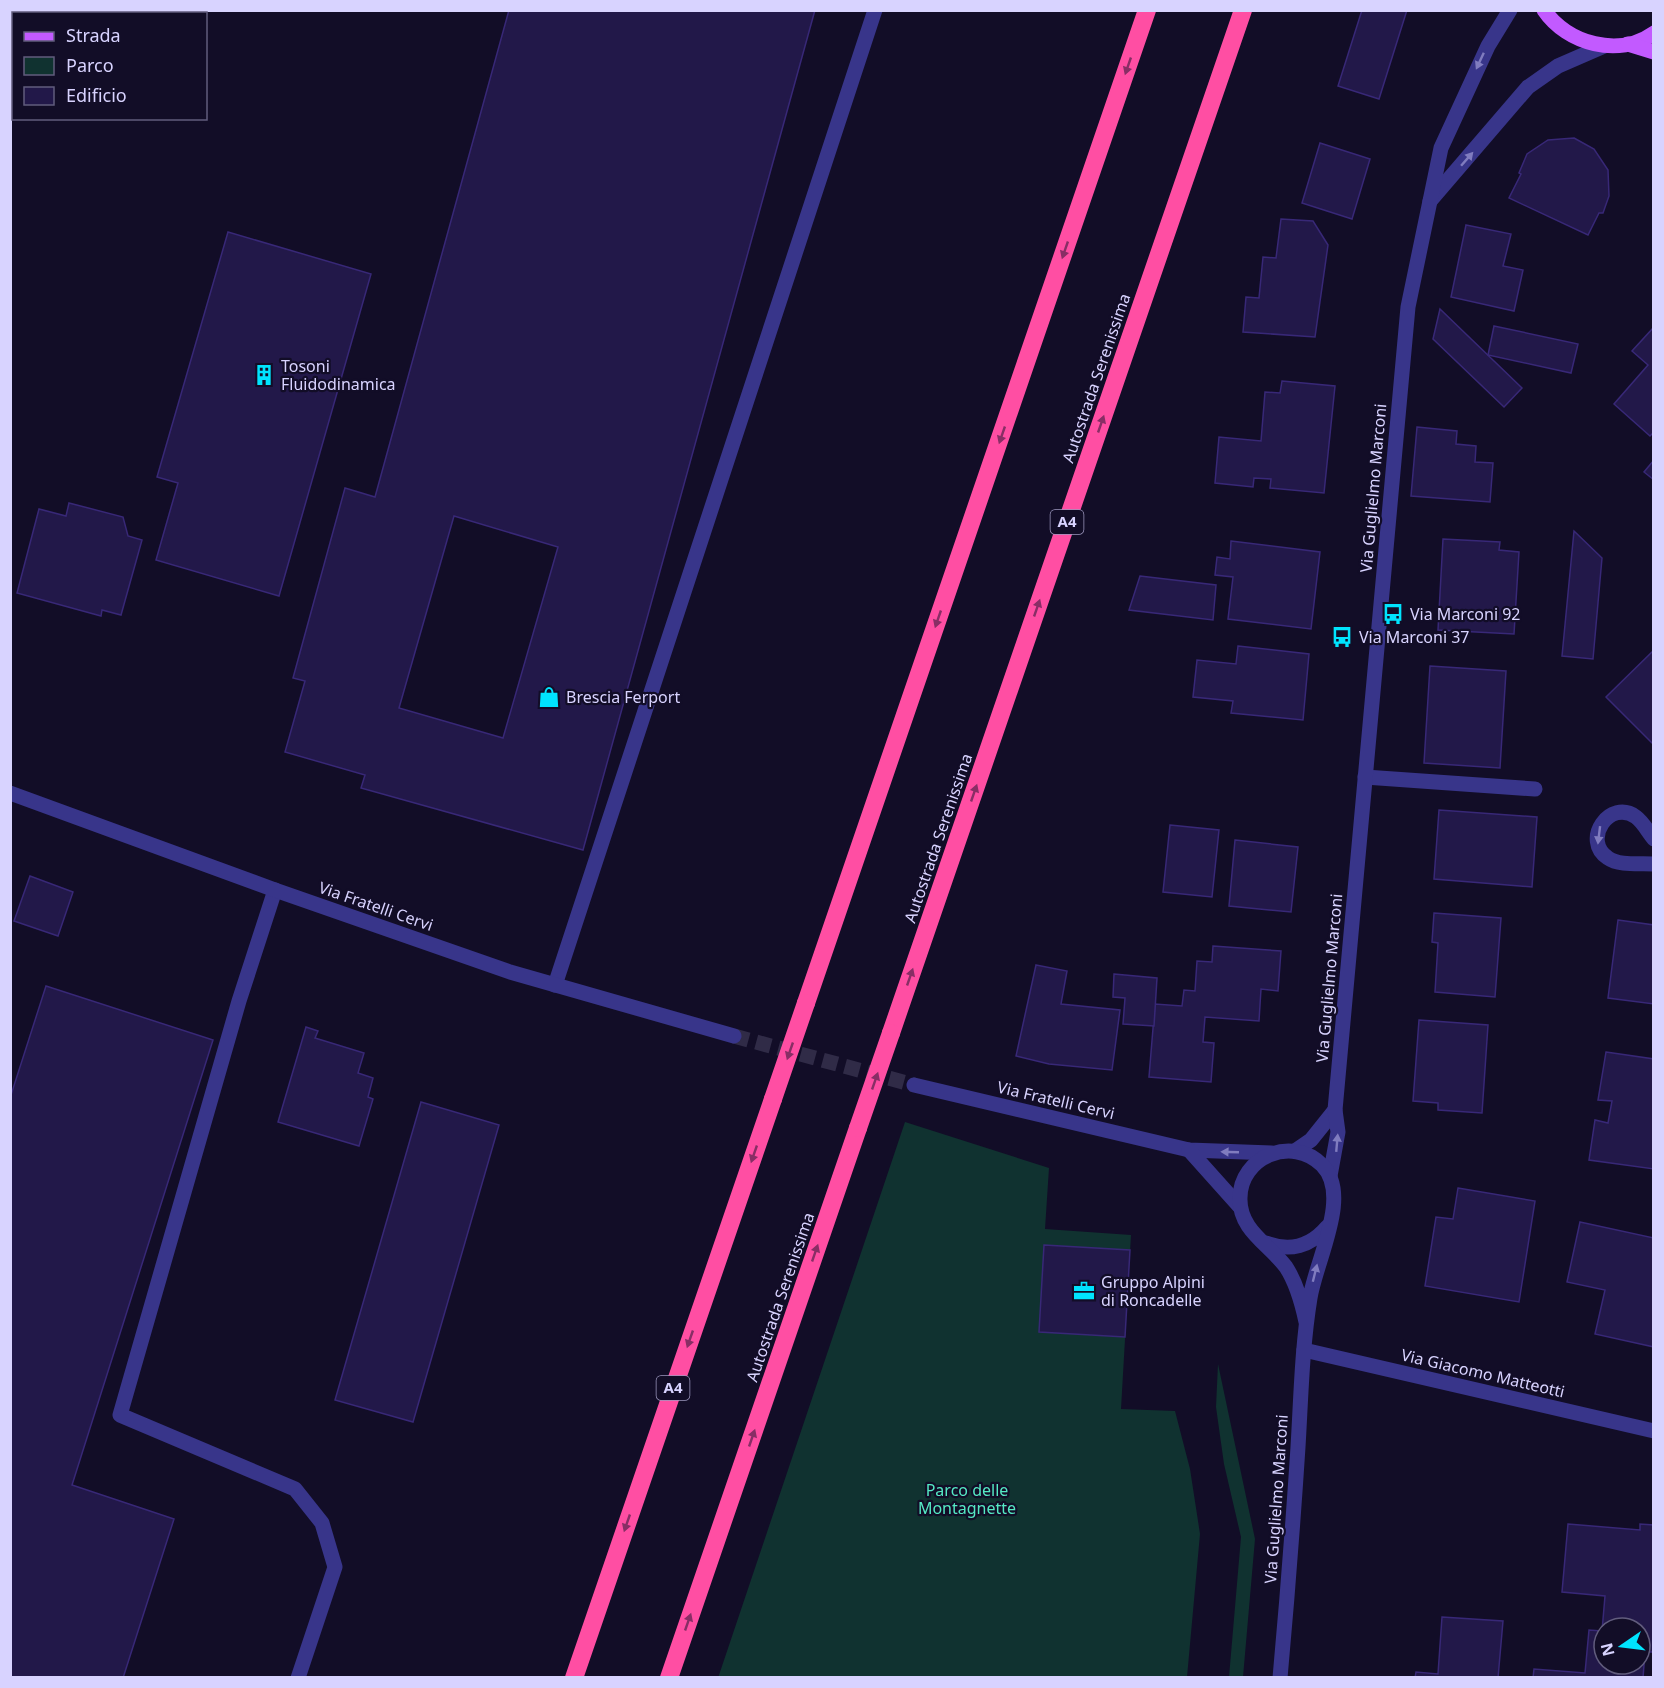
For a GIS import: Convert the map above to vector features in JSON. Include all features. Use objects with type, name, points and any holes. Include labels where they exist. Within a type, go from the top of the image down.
[{"type":"highway","name":"A4","points":[[574,1677],[1147,10]]},
{"type":"highway","name":"Autostrada Serenissima","points":[[669,1677],[1243,10]]},
{"type":"main road","points":[[1544,10],[1565,32],[1584,41],[1604,46],[1628,44],[1653,33]]},
{"type":"main road","points":[[1628,44],[1653,52]]},
{"type":"street","points":[[555,985],[875,10]]},
{"type":"street","name":"Via Guglielmo Marconi","points":[[1280,1677],[1306,1322],[1311,1289],[1335,1209],[1336,1192],[1330,1176],[1338,1132],[1335,1110],[1408,307],[1441,148],[1488,46],[1510,10]]},
{"type":"street","name":"Via Guglielmo Marconi","points":[[1428,203],[1528,87],[1558,66],[1604,46]]},
{"type":"street","points":[[1365,777],[1535,789]]},
{"type":"street","name":"Via Fratelli Cervi","points":[[10,793],[275,890],[555,985],[734,1036]]},
{"type":"street","points":[[1653,839],[1638,818],[1623,812],[1608,817],[1602,822],[1597,837],[1602,852],[1615,862],[1653,864]]},
{"type":"street","points":[[275,890],[239,1002],[120,1415],[295,1489],[322,1523],[335,1567],[298,1677]]},
{"type":"street","name":"Via Fratelli Cervi","points":[[914,1085],[1189,1150],[1272,1153]]},
{"type":"street","points":[[1295,1151],[1318,1133],[1335,1110]]},
{"type":"street","points":[[1189,1150],[1240,1207]]},
{"type":"street","points":[[1240,1207],[1240,1190],[1246,1174],[1257,1162],[1272,1153],[1295,1151],[1321,1164],[1330,1176]]},
{"type":"street","name":"Via Guglielmo Marconi","points":[[1240,1207],[1248,1227],[1264,1242],[1292,1278],[1306,1322]]},
{"type":"street","points":[[1264,1242],[1278,1247],[1292,1248],[1307,1244],[1320,1236],[1329,1224]]},
{"type":"street","name":"Via Giacomo Matteotti","points":[[1304,1350],[1653,1431]]},
{"type":"green space","name":"Parco delle Montagnette","points":[[905,1122],[1049,1168],[1045,1229],[1131,1235],[1121,1409],[1175,1411],[1190,1469],[1200,1534],[1187,1677],[718,1678]]},
{"type":"green space","points":[[1218,1364],[1255,1539],[1243,1677],[1229,1677],[1241,1537],[1224,1464],[1216,1407]]},
{"type":"building","points":[[509,10],[815,10],[583,850],[361,788],[365,775],[285,752],[305,681],[293,678],[345,488],[375,497]],"holes":[[[454,516],[558,547],[503,738],[399,708]]]},
{"type":"building","points":[[1362,10],[1407,10],[1379,99],[1338,86]]},
{"type":"building","points":[[1574,138],[1594,149],[1608,170],[1609,196],[1603,213],[1599,213],[1588,235],[1509,198],[1521,174],[1519,173],[1527,154],[1548,140]]},
{"type":"building","points":[[1320,143],[1370,159],[1352,219],[1302,203]]},
{"type":"building","points":[[1281,219],[1313,221],[1328,245],[1315,337],[1243,332],[1246,297],[1259,298],[1263,257],[1276,258]]},
{"type":"building","points":[[1466,225],[1511,234],[1503,266],[1523,270],[1514,311],[1451,297]]},
{"type":"building","name":"Tosoni Fluidodinamica","points":[[228,232],[371,274],[279,596],[156,560],[178,483],[157,477]]},
{"type":"building","points":[[1440,309],[1522,388],[1504,407],[1433,339]]},
{"type":"building","points":[[1494,326],[1578,344],[1571,373],[1488,355]]},
{"type":"building","points":[[1654,327],[1654,432],[1650,436],[1614,404],[1648,365],[1632,351]]},
{"type":"building","points":[[1282,381],[1335,386],[1324,493],[1270,488],[1271,479],[1254,478],[1253,487],[1215,483],[1219,437],[1261,441],[1265,392],[1280,393]]},
{"type":"building","points":[[1417,427],[1457,431],[1456,444],[1476,446],[1475,462],[1493,463],[1490,502],[1411,496]]},
{"type":"building","points":[[1654,460],[1654,480],[1644,472]]},
{"type":"building","points":[[69,503],[123,517],[128,536],[142,540],[121,615],[102,610],[101,616],[17,593],[39,509],[66,516]]},
{"type":"building","points":[[1574,531],[1602,558],[1593,659],[1562,656]]},
{"type":"building","points":[[1443,539],[1500,542],[1499,550],[1519,552],[1514,634],[1438,630]]},
{"type":"building","points":[[1231,541],[1320,552],[1311,629],[1228,619],[1233,577],[1215,575],[1217,557],[1230,559]]},
{"type":"building","points":[[1140,576],[1216,585],[1213,620],[1129,610]]},
{"type":"building","points":[[1238,646],[1309,654],[1303,720],[1231,713],[1233,701],[1193,697],[1197,660],[1236,664]]},
{"type":"building","points":[[1654,650],[1654,745],[1606,697]]},
{"type":"building","points":[[1430,666],[1506,671],[1500,768],[1424,763]]},
{"type":"building","points":[[1439,810],[1537,817],[1532,887],[1434,879]]},
{"type":"building","points":[[1170,825],[1219,830],[1212,897],[1163,892]]},
{"type":"building","points":[[1235,840],[1298,847],[1291,912],[1229,906]]},
{"type":"building","points":[[30,876],[73,892],[58,936],[14,921]]},
{"type":"building","points":[[1434,913],[1501,918],[1495,997],[1435,992],[1438,943],[1432,942]]},
{"type":"building","points":[[1618,920],[1654,925],[1654,1004],[1608,998]]},
{"type":"building","points":[[1213,946],[1281,951],[1278,991],[1261,989],[1259,1021],[1205,1017],[1203,1042],[1214,1043],[1211,1082],[1149,1077],[1155,1004],[1182,1006],[1184,990],[1195,991],[1197,961],[1212,962]]},
{"type":"building","points":[[1036,965],[1067,971],[1061,1004],[1120,1010],[1112,1070],[1049,1064],[1016,1056]]},
{"type":"building","points":[[1114,974],[1157,978],[1154,1026],[1123,1024],[1125,998],[1113,997]]},
{"type":"building","points":[[46,986],[213,1040],[72,1485],[174,1519],[123,1678],[10,1678],[10,1098]]},
{"type":"building","points":[[1419,1020],[1488,1025],[1482,1113],[1438,1110],[1438,1103],[1413,1101]]},
{"type":"building","points":[[306,1027],[318,1031],[315,1038],[364,1053],[358,1073],[373,1078],[368,1097],[373,1099],[359,1146],[278,1122]]},
{"type":"building","points":[[1606,1052],[1654,1059],[1654,1169],[1589,1160],[1595,1120],[1608,1123],[1612,1101],[1598,1100]]},
{"type":"building","points":[[421,1102],[499,1125],[413,1422],[335,1400]]},
{"type":"building","points":[[1458,1188],[1535,1201],[1519,1302],[1425,1286],[1436,1217],[1453,1219]]},
{"type":"building","points":[[1580,1222],[1654,1238],[1654,1347],[1595,1334],[1605,1290],[1567,1282]]},
{"type":"building","name":"Gruppo Alpini di Roncadelle","points":[[1044,1245],[1130,1250],[1125,1337],[1039,1332]]},
{"type":"building","points":[[1568,1524],[1640,1530],[1640,1524],[1654,1525],[1654,1652],[1652,1652],[1652,1616],[1603,1616],[1605,1596],[1562,1592]]},
{"type":"building","points":[[1442,1617],[1503,1621],[1498,1678],[1415,1678],[1416,1672],[1438,1674]]},
{"type":"building","points":[[1589,1630],[1592,1630],[1592,1676],[1643,1676],[1643,1678],[1533,1678],[1534,1669],[1585,1673]]},
{"type":"tunnel","points":[[734,1036],[914,1085]]},
{"type":"place","name":"Tosoni Fluidodinamica","points":[[264,375]]},
{"type":"place","name":"Via Marconi 92","points":[[1393,614]]},
{"type":"place","name":"Via Marconi 37","points":[[1342,637]]},
{"type":"place","name":"Brescia Ferport","points":[[549,697]]},
{"type":"place","name":"Gruppo Alpini di Roncadelle","points":[[1084,1291]]}]
